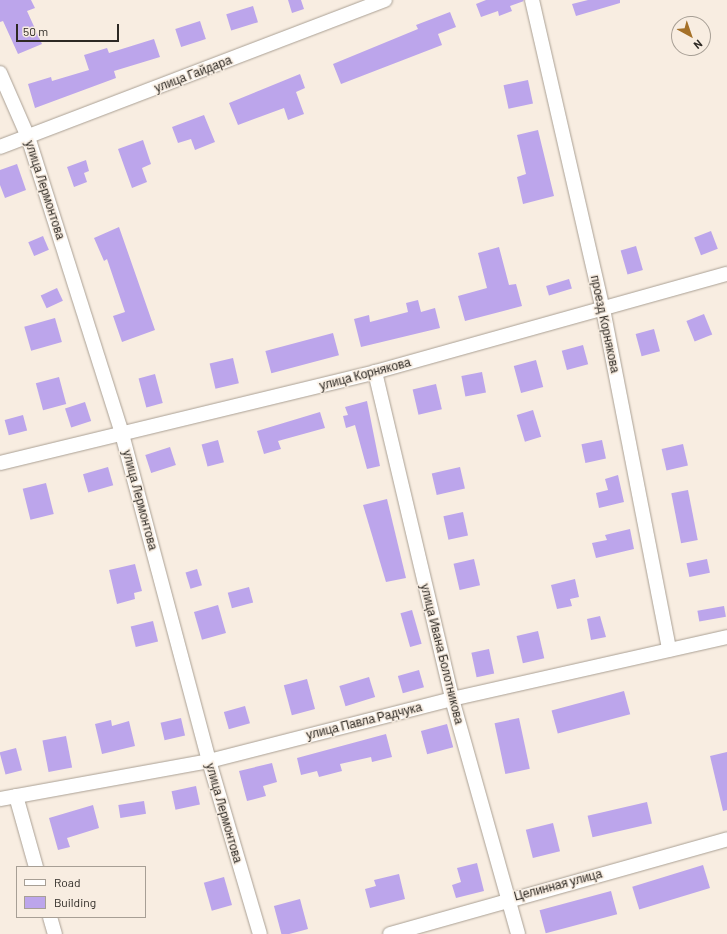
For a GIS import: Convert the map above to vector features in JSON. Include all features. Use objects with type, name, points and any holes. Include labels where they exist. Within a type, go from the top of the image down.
[{"type":"street","name":"улица Гайдара","points":[[0,147],[385,0]]},
{"type":"street","name":"проезд Корнякова","points":[[532,0],[602,309],[669,650]]},
{"type":"street","name":"улица Лермонтова","points":[[0,73],[28,137],[122,434],[209,761],[260,934]]},
{"type":"street","name":"улица Корнякова","points":[[0,463],[375,372],[727,274]]},
{"type":"street","name":"улица Ивана Болотникова","points":[[375,372],[452,699],[518,934]]},
{"type":"street","name":"улица Павла Радчука","points":[[0,798],[209,761],[452,699],[727,637]]},
{"type":"street","points":[[16,796],[36,866]]},
{"type":"street","name":"Целинная улица","points":[[390,934],[507,899],[727,839]]},
{"type":"street","points":[[50,918],[55,934]]},
{"type":"building","points":[[0,0],[31,0],[35,8],[27,11],[42,44],[18,54],[3,21],[0,22]]},
{"type":"building","points":[[288,0],[301,0],[304,9],[292,13]]},
{"type":"building","points":[[486,0],[524,1],[510,6],[512,11],[499,16],[498,11],[481,17],[476,4]]},
{"type":"building","points":[[588,0],[620,0],[620,3],[576,16],[572,4]]},
{"type":"building","points":[[253,6],[258,22],[231,30],[226,14]]},
{"type":"building","points":[[450,12],[456,27],[438,34],[442,45],[341,84],[333,64],[418,29],[416,25]]},
{"type":"building","points":[[200,21],[206,39],[181,47],[175,29]]},
{"type":"building","points":[[154,39],[160,57],[114,71],[116,78],[35,108],[28,84],[51,77],[52,81],[89,70],[84,55],[107,48],[109,53]]},
{"type":"building","points":[[300,74],[305,88],[296,92],[304,114],[288,120],[284,108],[238,125],[229,103]]},
{"type":"building","points":[[528,80],[533,103],[509,109],[504,85]]},
{"type":"building","points":[[204,115],[215,142],[195,150],[191,139],[178,143],[172,127]]},
{"type":"building","points":[[538,130],[554,196],[523,204],[517,177],[526,174],[517,135]]},
{"type":"building","points":[[143,140],[151,164],[142,168],[147,182],[132,188],[118,149]]},
{"type":"building","points":[[86,160],[89,171],[84,173],[87,182],[74,187],[67,167]]},
{"type":"building","points":[[17,164],[26,190],[5,198],[0,185],[0,170]]},
{"type":"building","points":[[119,227],[155,330],[122,342],[113,316],[125,312],[107,259],[104,261],[94,238]]},
{"type":"building","points":[[711,231],[718,249],[701,255],[694,237]]},
{"type":"building","points":[[43,236],[49,250],[34,256],[28,242]]},
{"type":"building","points":[[636,246],[643,270],[628,274],[621,250]]},
{"type":"building","points":[[499,247],[509,285],[516,284],[522,306],[465,321],[458,296],[487,288],[478,253]]},
{"type":"building","points":[[569,279],[572,289],[549,296],[546,286]]},
{"type":"building","points":[[57,288],[63,301],[47,308],[41,296]]},
{"type":"building","points":[[418,300],[421,312],[435,308],[440,328],[361,347],[354,319],[369,315],[370,322],[408,312],[406,303]]},
{"type":"building","points":[[704,314],[712,334],[695,342],[686,321]]},
{"type":"building","points":[[55,318],[62,342],[31,351],[24,327]]},
{"type":"building","points":[[654,329],[660,351],[642,356],[636,334]]},
{"type":"building","points":[[333,333],[339,355],[271,373],[265,351]]},
{"type":"building","points":[[583,345],[588,364],[567,370],[562,351]]},
{"type":"building","points":[[233,358],[239,383],[215,389],[210,363]]},
{"type":"building","points":[[536,360],[543,387],[521,393],[514,366]]},
{"type":"building","points":[[482,372],[486,393],[465,397],[461,376]]},
{"type":"building","points":[[155,374],[163,403],[146,407],[139,378]]},
{"type":"building","points":[[59,377],[66,404],[43,410],[36,383]]},
{"type":"building","points":[[436,384],[442,409],[418,415],[413,389]]},
{"type":"building","points":[[367,401],[380,466],[367,469],[355,425],[346,428],[343,416],[348,415],[345,407]]},
{"type":"building","points":[[85,402],[91,421],[71,428],[65,408]]},
{"type":"building","points":[[533,410],[541,437],[525,442],[517,415]]},
{"type":"building","points":[[320,412],[325,428],[278,441],[281,449],[264,454],[257,431]]},
{"type":"building","points":[[23,415],[27,430],[9,435],[5,420]]},
{"type":"building","points":[[218,440],[224,462],[208,467],[202,444]]},
{"type":"building","points":[[602,440],[606,459],[585,463],[581,444]]},
{"type":"building","points":[[683,444],[688,465],[667,470],[662,449]]},
{"type":"building","points":[[170,447],[176,465],[151,473],[145,455]]},
{"type":"building","points":[[108,467],[113,485],[88,492],[83,474]]},
{"type":"building","points":[[460,467],[465,488],[437,495],[432,474]]},
{"type":"building","points":[[618,475],[624,502],[599,508],[596,493],[608,490],[605,479]]},
{"type":"building","points":[[46,483],[54,514],[30,520],[23,489]]},
{"type":"building","points":[[688,490],[698,540],[681,543],[671,493]]},
{"type":"building","points":[[387,499],[406,578],[386,582],[363,505]]},
{"type":"building","points":[[463,512],[468,535],[448,540],[443,516]]},
{"type":"building","points":[[630,529],[634,549],[596,558],[592,543],[607,540],[605,535]]},
{"type":"building","points":[[474,559],[480,585],[460,590],[454,564]]},
{"type":"building","points":[[707,559],[710,573],[689,577],[686,563]]},
{"type":"building","points":[[135,564],[142,591],[134,593],[135,599],[117,604],[109,570]]},
{"type":"building","points":[[197,569],[202,585],[190,589],[186,573]]},
{"type":"building","points":[[575,579],[579,597],[570,599],[572,606],[557,609],[551,585]]},
{"type":"building","points":[[249,587],[253,602],[232,608],[228,593]]},
{"type":"building","points":[[218,605],[226,633],[202,640],[194,612]]},
{"type":"building","points":[[724,606],[726,617],[699,622],[697,611]]},
{"type":"building","points":[[412,610],[422,644],[410,647],[400,613]]},
{"type":"building","points":[[600,616],[606,637],[591,640],[587,619]]},
{"type":"building","points":[[153,621],[158,641],[136,647],[131,627]]},
{"type":"building","points":[[538,631],[544,658],[523,663],[517,636]]},
{"type":"building","points":[[489,649],[494,673],[477,677],[471,653]]},
{"type":"building","points":[[419,670],[424,687],[403,693],[398,676]]},
{"type":"building","points":[[369,677],[375,697],[345,706],[339,686]]},
{"type":"building","points":[[307,679],[315,709],[292,715],[284,685]]},
{"type":"building","points":[[624,691],[630,714],[558,734],[552,710]]},
{"type":"building","points":[[245,706],[250,723],[229,729],[224,712]]},
{"type":"building","points":[[181,718],[185,736],[165,740],[161,723]]},
{"type":"building","points":[[519,718],[530,769],[505,774],[495,723]]},
{"type":"building","points":[[111,720],[112,726],[129,721],[135,746],[102,754],[95,724]]},
{"type":"building","points":[[447,724],[453,747],[427,754],[421,731]]},
{"type":"building","points":[[386,734],[392,757],[372,762],[371,757],[340,764],[342,771],[319,777],[317,771],[301,775],[297,758]]},
{"type":"building","points":[[66,736],[72,767],[49,772],[42,741]]},
{"type":"building","points":[[16,748],[22,770],[6,775],[0,752]]},
{"type":"building","points":[[727,752],[727,810],[723,811],[710,756]]},
{"type":"building","points":[[272,763],[277,782],[263,786],[266,796],[247,801],[239,771]]},
{"type":"building","points":[[196,786],[200,805],[175,810],[172,791]]},
{"type":"building","points":[[144,801],[146,814],[120,818],[118,805]]},
{"type":"building","points":[[647,802],[652,823],[593,837],[588,816]]},
{"type":"building","points":[[93,805],[99,828],[67,838],[70,847],[58,850],[49,818]]},
{"type":"building","points":[[553,823],[560,851],[533,858],[526,830]]},
{"type":"building","points":[[477,863],[484,891],[456,898],[452,885],[461,882],[457,868]]},
{"type":"building","points":[[703,865],[710,888],[639,910],[632,887]]},
{"type":"building","points":[[399,874],[405,899],[370,908],[365,889],[376,886],[374,880]]},
{"type":"building","points":[[224,877],[232,905],[212,911],[204,883]]},
{"type":"building","points":[[611,891],[617,914],[546,933],[540,910]]},
{"type":"building","points":[[300,899],[308,929],[289,934],[281,934],[274,906]]}]
